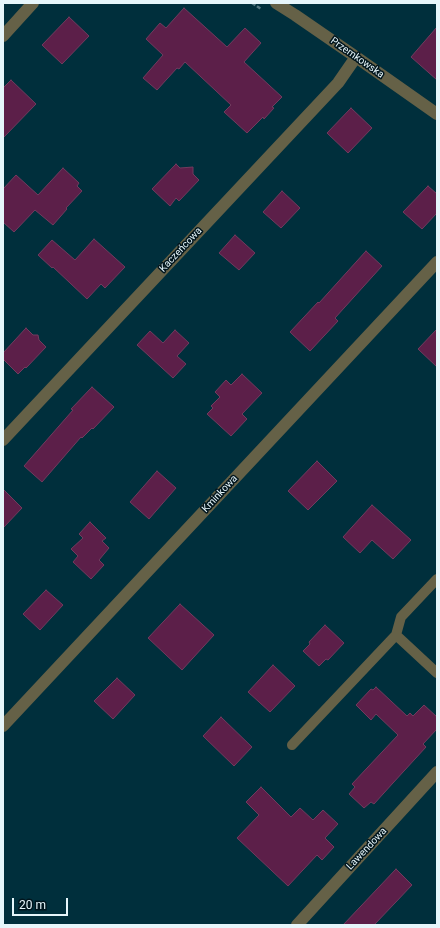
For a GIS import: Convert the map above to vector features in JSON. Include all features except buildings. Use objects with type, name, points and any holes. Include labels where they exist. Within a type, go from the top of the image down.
[{"type":"street","points":[[3,36],[33,3]]},
{"type":"street","name":"Przemkowska","points":[[276,3],[437,114]]},
{"type":"street","name":"Kaczeńcowa","points":[[3,440],[338,83],[356,57]]},
{"type":"street","name":"Kminkowa","points":[[3,726],[437,262]]},
{"type":"street","name":"Lawendowa","points":[[297,925],[437,772]]},
{"type":"lane","points":[[292,745],[396,635],[401,617],[437,579]]},
{"type":"lane","points":[[396,635],[437,673]]}]
